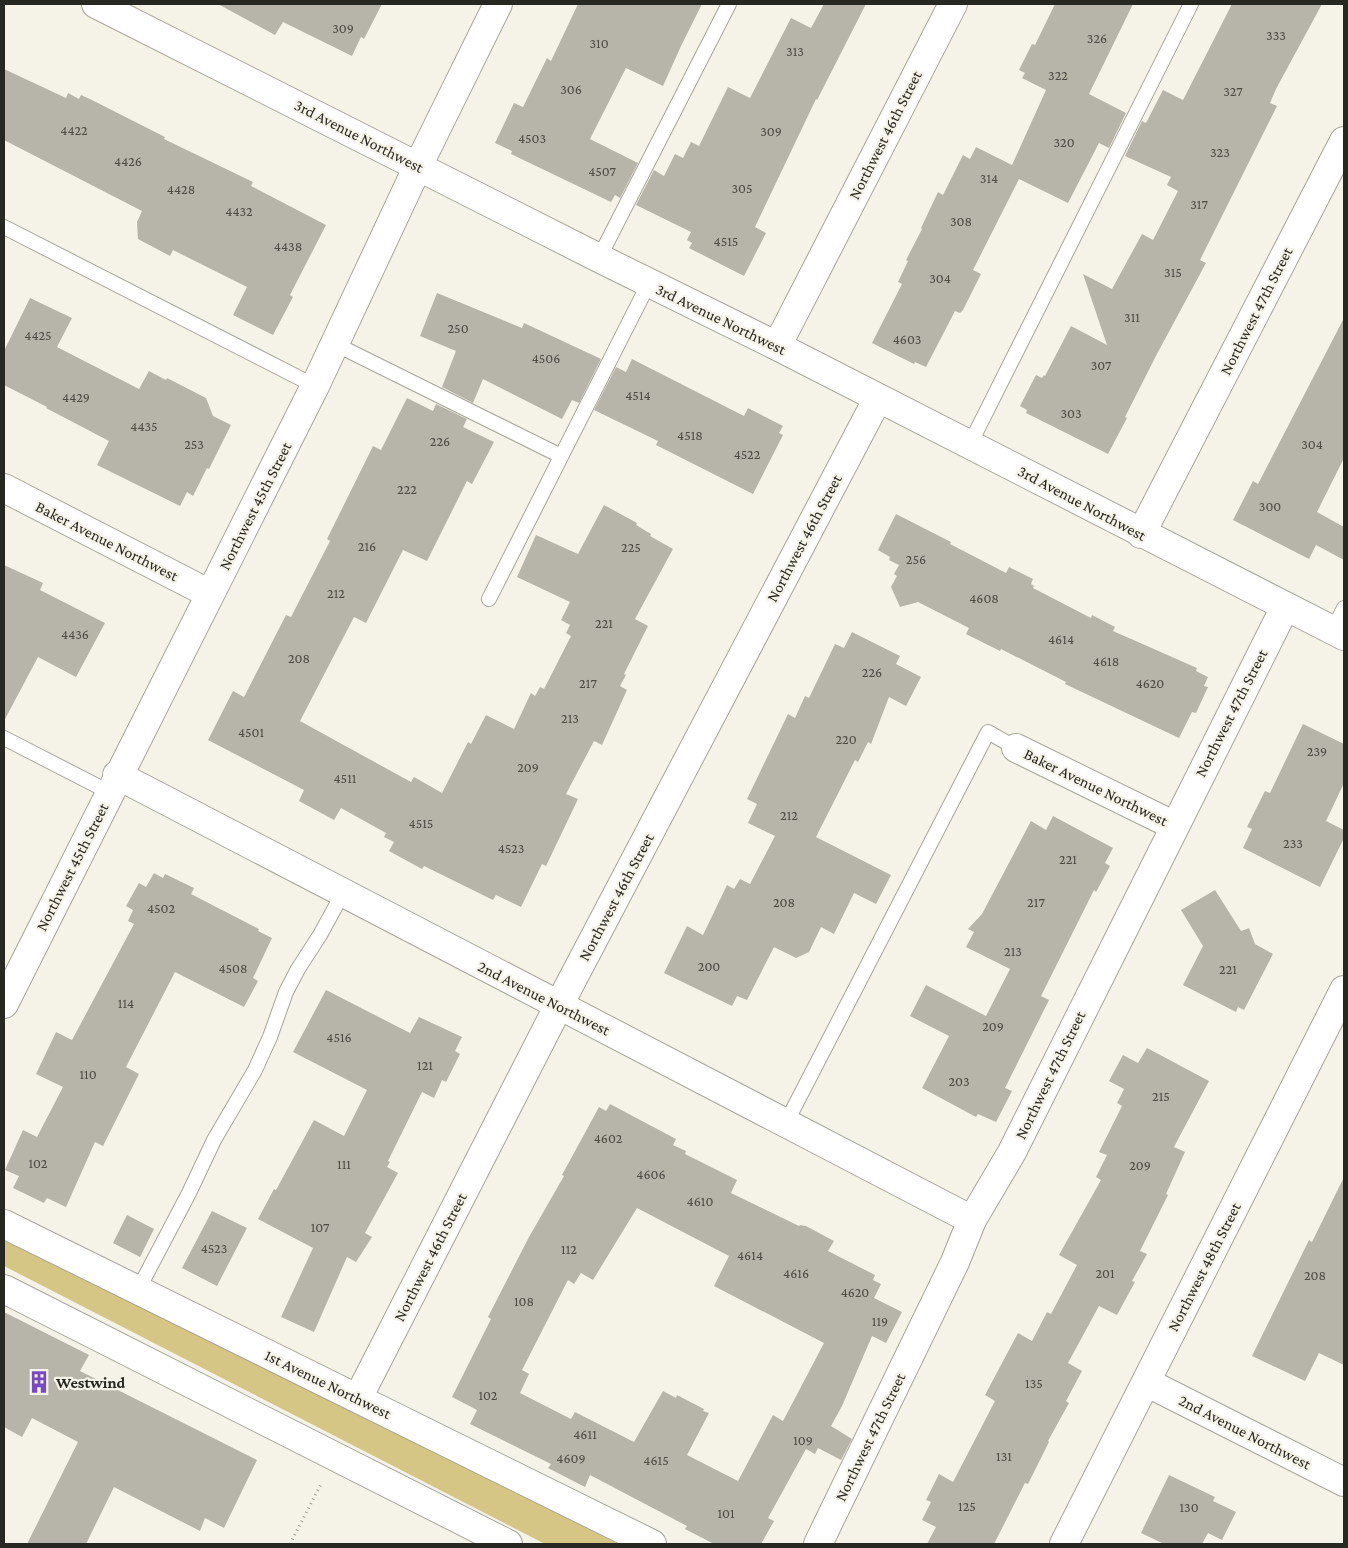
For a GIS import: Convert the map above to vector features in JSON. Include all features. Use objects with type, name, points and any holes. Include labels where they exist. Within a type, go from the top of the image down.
[{"type":"street","name":"3rd Avenue Northwest","points":[[96,4],[777,346],[1285,607],[1340,625]]},
{"type":"street","name":"Northwest 45th Street","points":[[4,1004],[315,386],[418,166],[498,4]]},
{"type":"street","name":"Northwest 46th Street","points":[[777,346],[953,4]]},
{"type":"street","name":"Northwest 47th Street","points":[[1141,534],[1344,141]]},
{"type":"street","name":"Northwest 46th Street","points":[[358,1398],[559,1005],[878,398]]},
{"type":"street","name":"Baker Avenue Northwest","points":[[4,488],[210,594]]},
{"type":"street","name":"Northwest 47th Street","points":[[818,1544],[955,1262],[972,1220],[1012,1152],[1285,607]]},
{"type":"street","name":"Baker Avenue Northwest","points":[[1016,748],[1175,826]]},
{"type":"street","name":"2nd Avenue Northwest","points":[[114,784],[343,893],[972,1220]]},
{"type":"street","name":"Northwest 48th Street","points":[[1064,1544],[1344,990]]},
{"type":"street","name":"1st Avenue Northwest","points":[[4,1224],[652,1544]]},
{"type":"street","points":[[4,1289],[508,1544]]},
{"type":"street","name":"2nd Avenue Northwest","points":[[1146,1382],[1344,1482]]},
{"type":"lane","points":[[599,258],[729,4]]},
{"type":"lane","points":[[970,444],[1191,4]]},
{"type":"lane","points":[[4,227],[315,386]]},
{"type":"lane","points":[[489,599],[650,283]]},
{"type":"lane","points":[[335,344],[561,456]]},
{"type":"lane","points":[[786,1124],[988,732],[1016,748]]},
{"type":"lane","points":[[4,738],[114,784]]},
{"type":"lane","points":[[138,1290],[189,1193],[214,1140],[258,1062],[270,1037],[286,992],[343,893]]},
{"type":"path","points":[[290,1544],[323,1480]]},
{"type":"shaded area","points":[[4,1227],[618,1544],[545,1544],[4,1266]]},
{"type":"building","points":[[218,4],[382,4],[364,39],[361,37],[352,56],[283,22],[275,35]]},
{"type":"building","points":[[578,4],[702,4],[663,86],[626,68],[590,139],[638,163],[620,198],[615,195],[611,202],[511,154],[512,151],[495,143],[514,103],[523,107],[547,58],[551,61]]},
{"type":"building","points":[[824,4],[866,4],[816,99],[755,227],[766,233],[744,276],[689,248],[692,243],[687,240],[691,232],[636,205],[654,170],[664,176],[675,154],[683,158],[691,142],[699,146],[728,87],[750,98],[791,18],[811,28]]},
{"type":"building","points":[[1055,4],[1133,4],[1089,94],[1126,113],[1109,148],[1099,143],[1068,203],[1019,179],[973,270],[981,274],[963,310],[960,313],[955,311],[926,367],[915,362],[914,364],[872,343],[902,284],[898,282],[908,261],[906,260],[938,192],[943,195],[963,155],[970,159],[976,147],[1012,165],[1046,90],[1022,78],[1025,73],[1019,70],[1032,44],[1035,45]]},
{"type":"building","points":[[1232,4],[1322,4],[1276,89],[1270,103],[1277,106],[1200,260],[1206,263],[1158,352],[1108,454],[1026,413],[1027,410],[1020,406],[1036,375],[1042,378],[1045,376],[1071,326],[1107,345],[1083,274],[1112,289],[1142,234],[1153,240],[1178,191],[1167,185],[1171,177],[1125,156],[1142,121],[1146,123],[1163,90],[1183,100]]},
{"type":"building","points":[[4,69],[66,98],[68,93],[79,99],[81,95],[92,100],[165,137],[164,139],[253,182],[251,186],[326,225],[290,295],[293,297],[273,335],[233,315],[247,287],[173,250],[170,256],[138,239],[137,222],[142,211],[4,140]]},
{"type":"building","points":[[437,293],[522,328],[524,323],[601,359],[579,403],[572,400],[562,419],[483,379],[473,403],[442,387],[456,351],[420,336]]},
{"type":"building","points":[[30,298],[72,318],[57,347],[139,389],[149,371],[166,380],[167,378],[206,398],[213,416],[231,425],[193,496],[187,492],[180,506],[97,465],[109,441],[4,385],[4,351]]},
{"type":"building","points":[[1344,318],[1344,458],[1317,512],[1344,527],[1344,560],[1316,545],[1309,559],[1233,520],[1253,481],[1258,484]]},
{"type":"building","points":[[632,359],[744,416],[748,408],[783,426],[779,433],[783,435],[753,494],[656,445],[658,441],[594,410],[616,367],[626,372]]},
{"type":"building","points":[[407,398],[433,411],[436,404],[467,419],[463,427],[494,442],[472,484],[467,481],[427,561],[403,550],[366,623],[354,617],[300,721],[411,782],[414,777],[442,793],[468,742],[471,744],[486,715],[514,729],[531,693],[535,696],[540,687],[544,689],[571,636],[566,633],[570,625],[561,620],[570,602],[517,577],[536,535],[578,554],[604,505],[637,523],[636,525],[651,534],[650,536],[673,549],[635,619],[648,626],[620,686],[627,690],[602,745],[594,741],[566,794],[578,799],[546,866],[542,864],[521,907],[496,895],[493,900],[424,866],[422,869],[389,851],[394,842],[384,837],[386,833],[341,808],[334,820],[299,801],[304,790],[208,740],[233,691],[244,697],[286,615],[291,617],[330,541],[327,539],[373,446],[381,450]]},
{"type":"building","points":[[896,514],[1006,573],[1009,567],[1033,579],[1031,584],[1034,586],[1033,588],[1091,618],[1092,615],[1115,627],[1113,631],[1197,668],[1196,671],[1208,677],[1204,686],[1208,687],[1196,713],[1192,712],[1179,738],[1065,684],[1066,682],[1001,649],[1000,651],[966,634],[969,628],[918,602],[900,607],[891,587],[897,576],[894,574],[899,565],[889,560],[890,557],[878,550]]},
{"type":"building","points":[[4,565],[43,583],[40,590],[105,623],[76,677],[38,657],[4,721]]},
{"type":"building","points":[[852,632],[900,656],[896,664],[921,677],[906,706],[889,697],[871,744],[868,742],[858,762],[855,760],[816,837],[891,875],[876,904],[854,893],[834,934],[821,927],[809,952],[796,958],[774,947],[747,1000],[737,996],[732,1006],[664,973],[687,926],[703,935],[727,885],[734,889],[740,879],[750,884],[775,836],[748,823],[757,804],[747,799],[788,714],[795,718],[805,696],[809,698],[835,644],[844,648]]},
{"type":"building","points":[[1303,724],[1344,744],[1344,783],[1326,821],[1344,830],[1344,838],[1320,887],[1243,848],[1252,829],[1247,827],[1265,791],[1270,793]]},
{"type":"building","points":[[1053,816],[1113,848],[1105,863],[1110,866],[1096,892],[1094,890],[1041,996],[1049,1000],[1005,1088],[1012,1091],[996,1122],[978,1114],[976,1117],[922,1088],[949,1036],[910,1016],[926,985],[986,1016],[1010,969],[966,947],[974,932],[968,929],[982,914],[1031,821],[1046,830]]},
{"type":"building","points":[[154,873],[163,878],[165,874],[194,888],[191,894],[259,929],[258,931],[272,938],[253,978],[258,981],[244,1007],[175,972],[126,1067],[139,1074],[103,1146],[95,1142],[66,1207],[47,1198],[44,1203],[13,1188],[19,1176],[5,1170],[23,1130],[37,1137],[63,1087],[36,1074],[56,1032],[72,1040],[134,924],[128,921],[133,910],[126,906],[139,883],[146,887]]},
{"type":"building","points":[[1215,890],[1241,931],[1249,928],[1255,944],[1273,954],[1244,1010],[1238,1007],[1236,1012],[1183,985],[1203,946],[1181,910]]},
{"type":"building","points":[[326,990],[410,1033],[419,1017],[462,1037],[455,1051],[460,1054],[446,1082],[442,1080],[434,1098],[422,1092],[388,1161],[390,1162],[387,1167],[398,1173],[365,1233],[372,1237],[356,1262],[347,1257],[314,1332],[281,1317],[313,1248],[258,1219],[314,1120],[344,1136],[367,1090],[293,1052]]},
{"type":"building","points":[[1147,1048],[1209,1081],[1174,1147],[1185,1152],[1166,1194],[1168,1195],[1140,1251],[1147,1254],[1132,1281],[1135,1282],[1117,1315],[1099,1306],[1068,1363],[1082,1371],[1066,1401],[1069,1403],[1048,1441],[1028,1484],[1025,1483],[994,1544],[927,1544],[936,1527],[922,1520],[931,1502],[926,1500],[939,1474],[953,1482],[995,1401],[985,1395],[1018,1333],[1032,1341],[1047,1312],[1051,1314],[1077,1265],[1059,1255],[1101,1180],[1096,1177],[1107,1155],[1099,1152],[1122,1106],[1117,1103],[1124,1089],[1109,1081],[1123,1055],[1138,1063]]},
{"type":"building","points":[[610,1104],[676,1139],[673,1145],[686,1151],[685,1154],[737,1180],[731,1193],[799,1226],[806,1226],[834,1241],[828,1251],[875,1275],[873,1280],[881,1284],[874,1298],[902,1312],[886,1343],[872,1336],[842,1406],[831,1426],[852,1439],[841,1460],[818,1448],[815,1454],[806,1449],[768,1518],[774,1521],[761,1544],[714,1544],[685,1529],[687,1526],[590,1475],[585,1487],[548,1468],[551,1464],[470,1424],[477,1410],[452,1397],[491,1319],[488,1317],[529,1237],[564,1176],[562,1175],[599,1107],[606,1111]],"holes":[[[637,1208],[729,1256],[714,1286],[824,1343],[783,1421],[773,1415],[738,1481],[687,1455],[709,1413],[677,1395],[676,1398],[663,1391],[634,1442],[575,1412],[571,1419],[520,1393],[529,1374],[522,1370],[568,1280],[574,1284],[581,1273],[593,1280]]]},
{"type":"building","points":[[1344,1177],[1344,1365],[1319,1353],[1305,1381],[1252,1356],[1309,1240],[1312,1242]]},
{"type":"building","points":[[212,1211],[247,1228],[217,1286],[182,1268]]},
{"type":"building","points":[[127,1215],[154,1229],[140,1257],[113,1243]]},
{"type":"building","points":[[4,1312],[89,1355],[80,1371],[257,1460],[224,1528],[205,1518],[200,1531],[114,1487],[86,1544],[27,1544],[78,1442],[32,1418],[22,1437],[4,1427]]},
{"type":"building","points":[[1169,1475],[1215,1497],[1213,1501],[1236,1512],[1222,1540],[1208,1533],[1202,1544],[1164,1544],[1141,1533]]},
{"type":"place","name":"Westwind","points":[[39,1382]]}]
